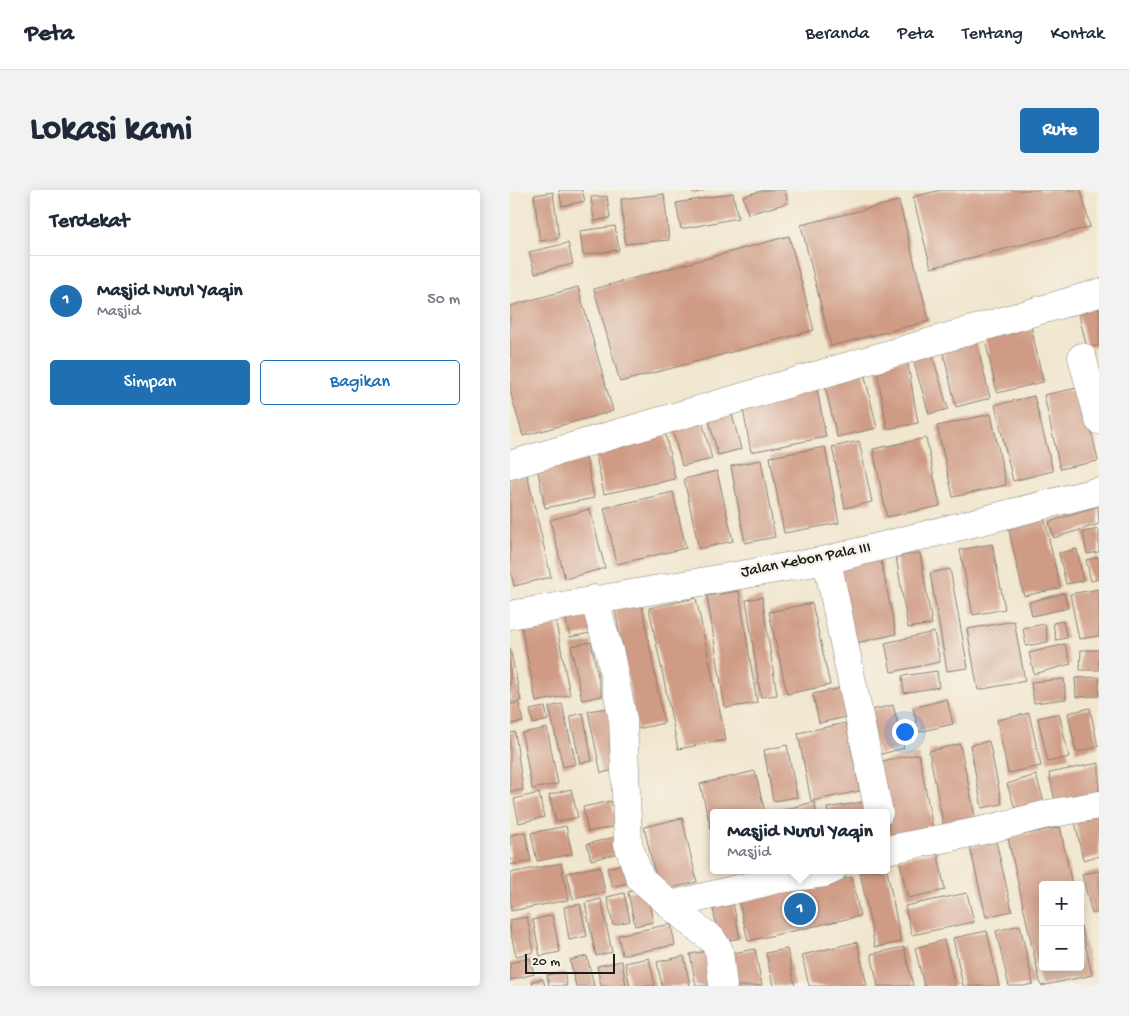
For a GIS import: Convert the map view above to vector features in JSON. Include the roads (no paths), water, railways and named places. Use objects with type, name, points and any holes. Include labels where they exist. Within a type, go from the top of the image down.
[{"type":"street","points":[[510,465],[1099,293]]},
{"type":"street","points":[[1082,357],[1099,420]]},
{"type":"street","name":"Jalan Kebon Pala III","points":[[510,615],[827,560],[1099,490]]},
{"type":"street","points":[[827,560],[878,809]]},
{"type":"street","points":[[594,599],[610,654],[623,720],[628,844],[640,878],[712,939],[719,950],[723,986]]},
{"type":"street","points":[[890,849],[985,830],[1048,814],[1099,805]]},
{"type":"street","points":[[670,905],[778,879],[817,874]]},
{"type":"place","name":"Masjid Nurul Yaqin","points":[[800,909]]}]
